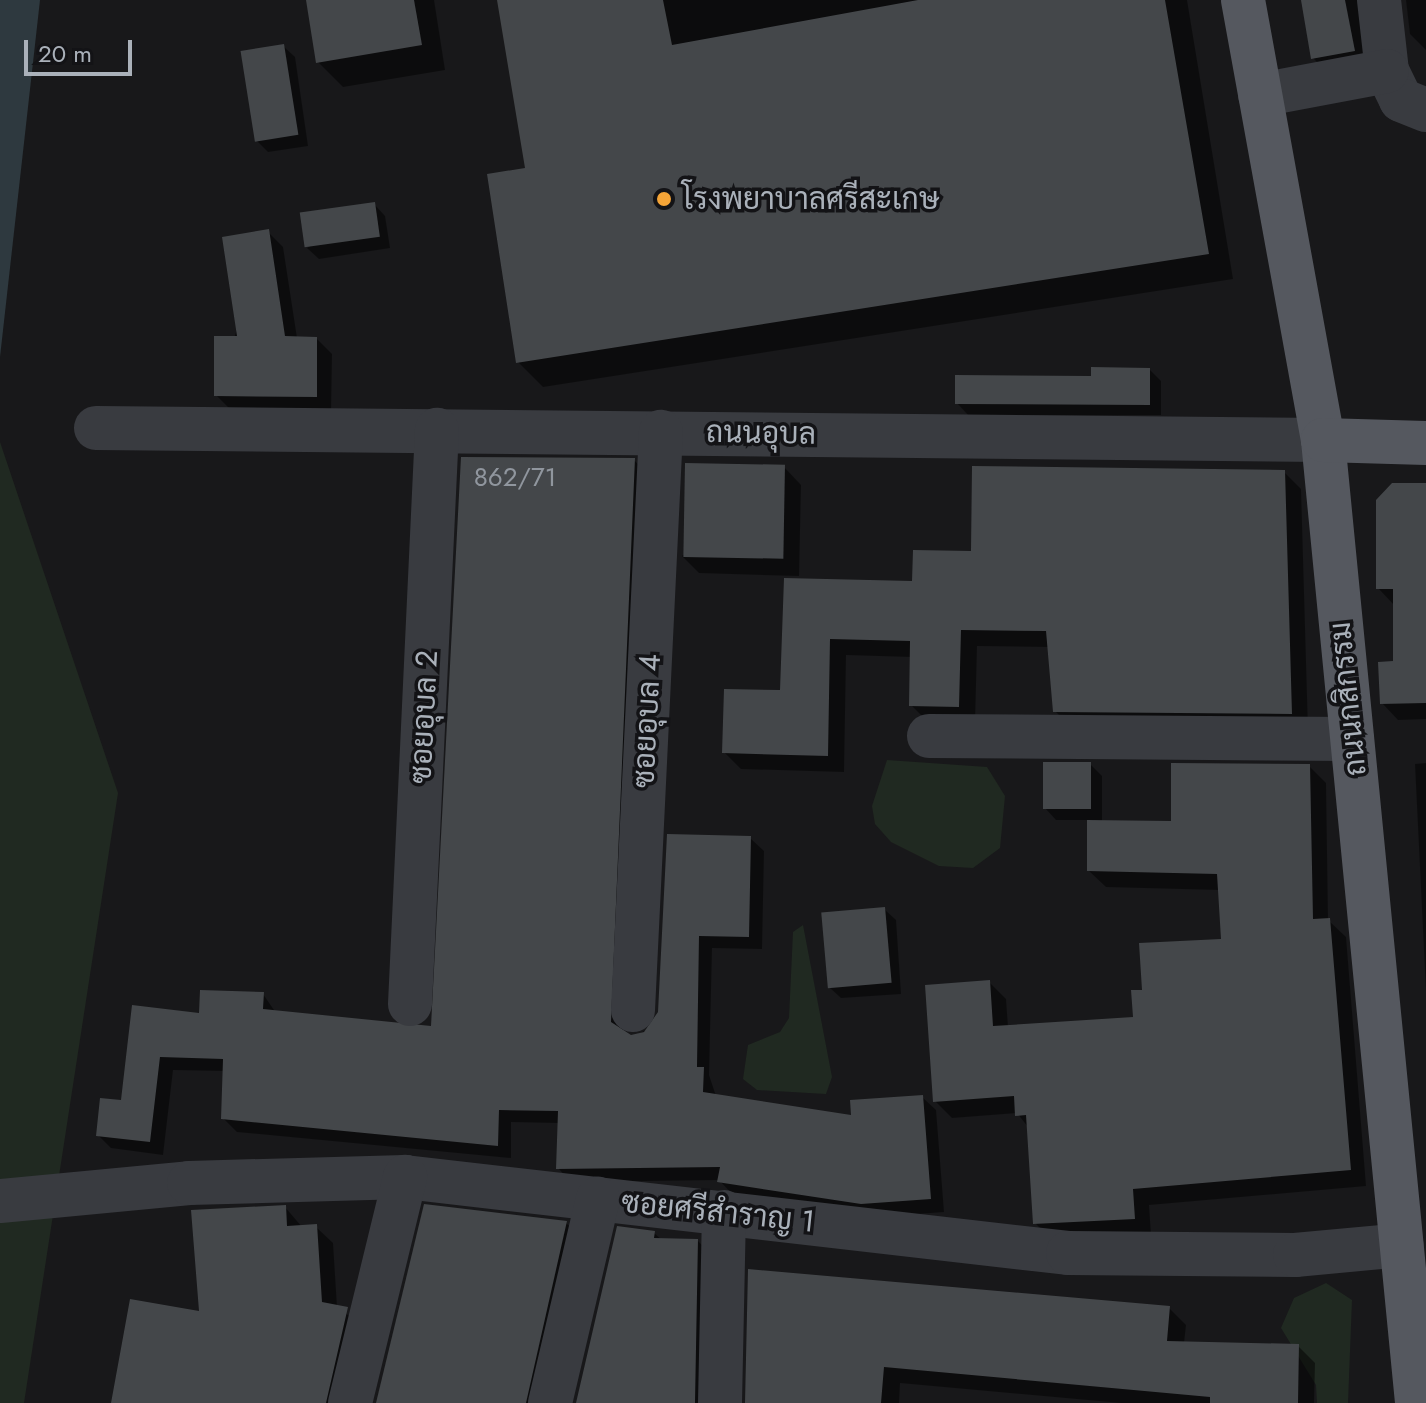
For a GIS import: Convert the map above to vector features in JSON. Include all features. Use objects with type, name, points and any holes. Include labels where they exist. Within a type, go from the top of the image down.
[{"type":"main road","name":"ถนนกสิกรรม","points":[[1243,0],[1323,440],[1417,1403]]},
{"type":"main road","name":"ถนนอุบล","points":[[1323,440],[1426,443]]},
{"type":"street","points":[[1379,0],[1387,71],[1401,100],[1426,110]]},
{"type":"street","points":[[1260,95],[1387,71]]},
{"type":"street","name":"ถนนอุบล","points":[[96,428],[1323,440]]},
{"type":"street","name":"ซอยอุบล 2","points":[[410,1004],[425,501],[437,430]]},
{"type":"street","name":"ซอยอุบล 4","points":[[633,1010],[661,432]]},
{"type":"street","points":[[929,736],[1352,739]]},
{"type":"street","points":[[350,1403],[405,1177]]},
{"type":"street","name":"ซอยศรีสำราญ 1","points":[[17,1199],[189,1183],[405,1177],[1068,1253],[1280,1255],[1402,1245]]},
{"type":"street","points":[[550,1403],[598,1199]]},
{"type":"street","points":[[720,1403],[724,1212]]},
{"type":"shaded area","points":[[0,0],[40,0],[0,357]]},
{"type":"shaded area","points":[[0,442],[118,793],[24,1403],[0,1403]]},
{"type":"shaded area","points":[[887,760],[987,767],[1005,796],[1000,848],[973,868],[939,866],[891,842],[875,824],[872,806]]},
{"type":"shaded area","points":[[803,925],[832,1077],[826,1094],[757,1090],[743,1079],[748,1045],[780,1032],[789,1018],[793,932]]},
{"type":"shaded area","points":[[1326,1283],[1352,1300],[1348,1403],[1317,1403],[1316,1385],[1281,1328],[1294,1298]]},
{"type":"building","points":[[306,0],[414,0],[422,45],[316,63]]},
{"type":"building","points":[[497,0],[663,0],[672,45],[918,0],[1165,0],[1209,254],[516,363],[487,174],[525,168]]},
{"type":"building","points":[[1301,0],[1345,0],[1355,51],[1311,59]]},
{"type":"building","points":[[284,44],[298,135],[255,142],[241,51]]},
{"type":"building","points":[[375,202],[380,237],[305,247],[300,213]]},
{"type":"building","points":[[269,229],[285,336],[317,337],[317,397],[214,396],[214,336],[237,336],[222,237]]},
{"type":"building","points":[[1091,367],[1150,368],[1150,405],[955,404],[955,375],[1091,376]]},
{"type":"building","points":[[461,457],[635,458],[611,1022],[631,1035],[644,1032],[658,1012],[667,834],[751,836],[749,937],[699,936],[697,1067],[704,1067],[703,1092],[851,1115],[850,1100],[923,1095],[931,1199],[861,1204],[717,1182],[720,1167],[556,1169],[558,1111],[499,1110],[498,1146],[221,1119],[223,1059],[160,1057],[150,1142],[96,1136],[100,1098],[121,1100],[132,1005],[199,1013],[200,990],[264,992],[263,1009],[431,1026]]},
{"type":"building","points":[[685,463],[785,465],[783,559],[683,557]]},
{"type":"building","points":[[972,466],[1285,470],[1292,714],[1053,712],[1046,631],[961,630],[959,707],[909,706],[910,641],[830,639],[828,756],[722,753],[724,689],[780,690],[784,578],[912,581],[913,550],[971,551]]},
{"type":"building","points":[[1392,483],[1426,483],[1426,703],[1380,704],[1378,662],[1393,661],[1393,589],[1376,589],[1376,500]]},
{"type":"building","points":[[1043,762],[1091,762],[1091,809],[1043,809]]},
{"type":"building","points":[[1171,763],[1310,764],[1313,919],[1330,918],[1351,1170],[1133,1189],[1135,1219],[1033,1224],[1026,1115],[1015,1116],[1014,1096],[933,1102],[925,985],[990,980],[993,1026],[1133,1017],[1131,990],[1142,990],[1139,943],[1221,939],[1217,874],[1087,871],[1087,820],[1171,821]]},
{"type":"building","points":[[885,907],[892,983],[828,988],[821,913]]},
{"type":"building","points":[[424,1204],[567,1221],[526,1403],[376,1403]]},
{"type":"building","points":[[286,1205],[287,1226],[317,1224],[322,1302],[348,1307],[326,1403],[111,1403],[130,1299],[199,1311],[191,1210]]},
{"type":"building","points":[[617,1226],[655,1231],[654,1238],[698,1239],[695,1403],[576,1403]]},
{"type":"building","points":[[748,1269],[1170,1306],[1167,1341],[1299,1344],[1298,1403],[1210,1403],[1210,1397],[884,1367],[881,1403],[745,1403]]},
{"type":"place","name":"โรงพยาบาลศรีสะเกษ","points":[[664,199]]}]
